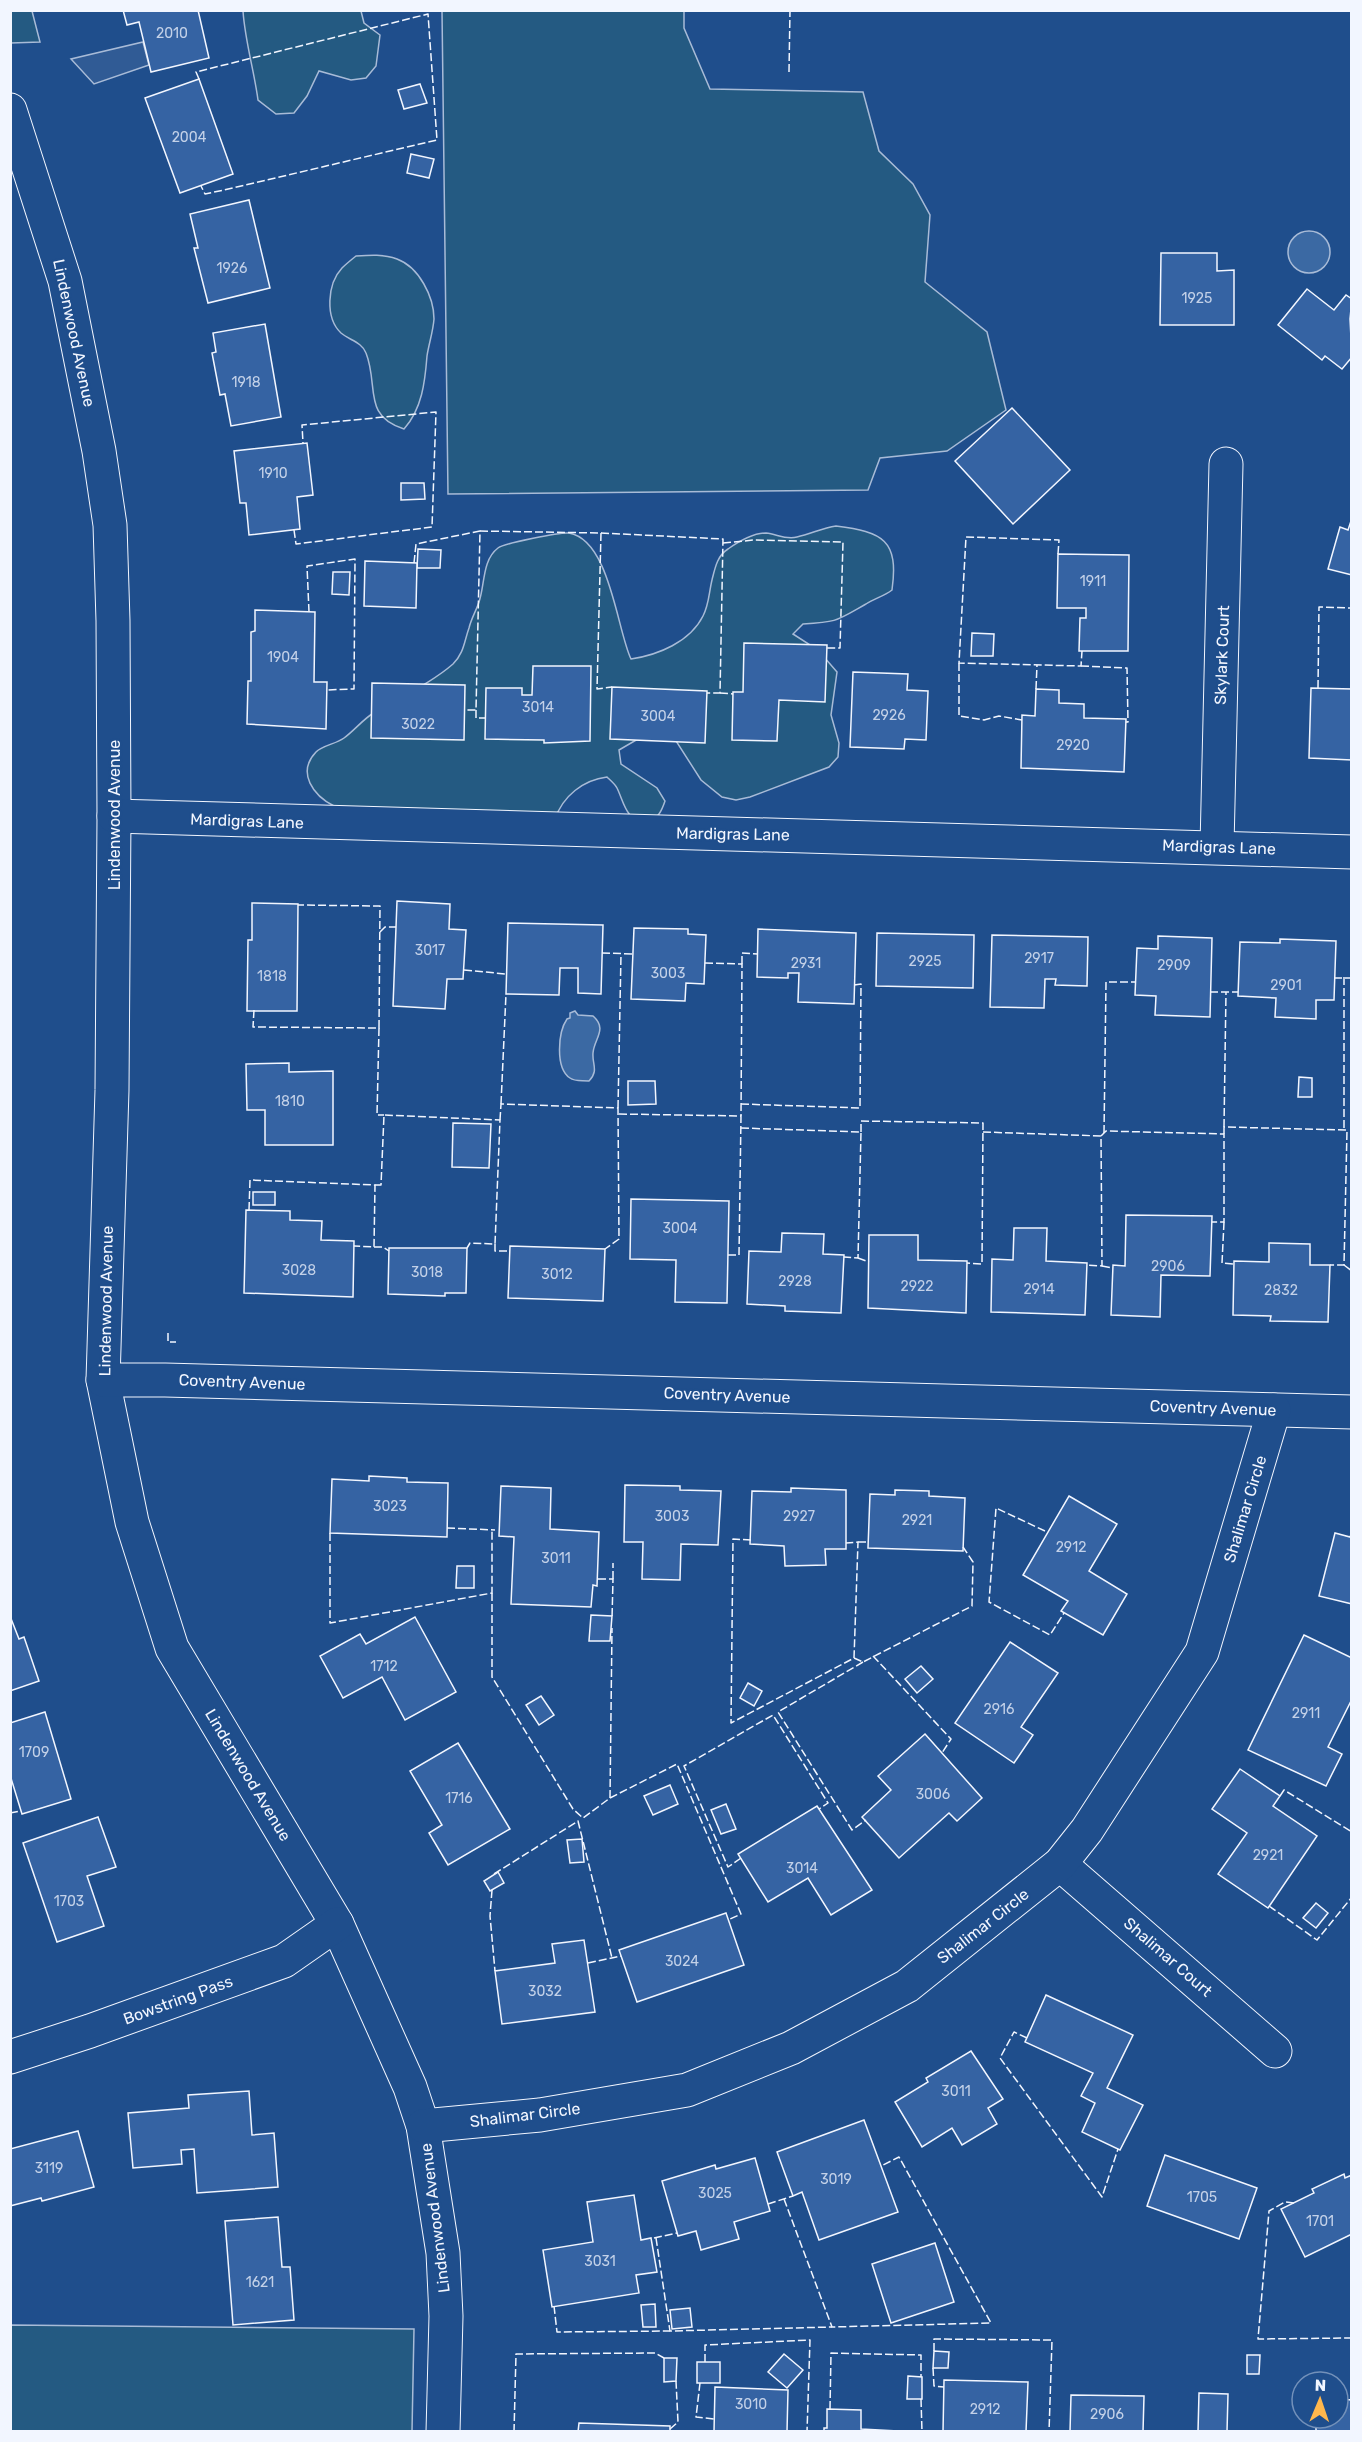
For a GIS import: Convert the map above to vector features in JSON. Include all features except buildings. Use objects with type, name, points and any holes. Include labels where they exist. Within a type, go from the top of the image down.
[{"type":"street","name":"Lindenwood Avenue","points":[[10,110],[65,281],[103,475],[110,525],[114,621],[112,1090],[103,1380],[132,1522],[171,1648],[337,1924],[410,2087],[423,2126],[442,2253],[446,2316],[443,2432]]},
{"type":"street","name":"Skylark Court","points":[[1217,846],[1226,464]]},
{"type":"street","name":"Mardigras Lane","points":[[114,816],[1217,846],[1352,852]]},
{"type":"street","name":"Coventry Avenue","points":[[103,1380],[1352,1412]]},
{"type":"street","name":"Shalimar Circle","points":[[423,2126],[540,2115],[687,2090],[791,2048],[906,1986],[1060,1864],[1087,1830],[1202,1652],[1275,1410]]},
{"type":"street","name":"Shalimar Court","points":[[1060,1864],[1275,2051]]},
{"type":"street","name":"Bowstring Pass","points":[[10,2057],[99,2028],[283,1962],[337,1924]]},
{"type":"shaded area","points":[[10,11],[32,11],[40,42],[11,43]]},
{"type":"shaded area","points":[[243,11],[361,11],[364,23],[380,35],[376,66],[366,78],[351,80],[319,71],[307,96],[294,113],[276,114],[258,100]]},
{"type":"shaded area","points":[[442,11],[684,11],[684,28],[710,89],[863,92],[879,151],[913,184],[930,215],[925,282],[987,332],[1006,410],[947,451],[880,458],[868,490],[448,494]]},
{"type":"shaded area","points":[[143,42],[149,65],[94,84],[71,59]]},
{"type":"shaded area","points":[[1309,231],[1324,237],[1330,252],[1324,267],[1309,273],[1294,267],[1288,252],[1294,237]]},
{"type":"shaded area","points":[[356,256],[387,256],[405,263],[424,284],[431,301],[434,319],[424,385],[415,413],[404,429],[382,416],[374,398],[370,365],[364,349],[341,333],[332,319],[330,301],[333,283],[342,268]]},
{"type":"shaded area","points":[[836,526],[866,532],[884,542],[890,549],[894,573],[892,590],[889,592],[836,620],[803,624],[793,634],[818,650],[837,672],[831,715],[839,743],[838,757],[829,767],[750,797],[736,800],[722,797],[701,780],[671,733],[643,736],[619,750],[621,764],[657,788],[665,801],[657,817],[647,821],[634,819],[630,815],[616,787],[607,777],[575,790],[563,803],[555,819],[334,806],[320,796],[310,783],[308,768],[316,752],[344,738],[371,715],[435,678],[457,660],[479,602],[489,559],[498,548],[564,533],[583,539],[603,568],[631,659],[672,646],[690,633],[707,607],[717,563],[721,555],[732,546],[761,533],[793,538]]},
{"type":"shaded area","points":[[575,1011],[578,1015],[593,1016],[600,1030],[593,1053],[594,1074],[589,1081],[570,1078],[565,1073],[560,1058],[560,1041],[564,1025],[570,1018],[570,1013]]},
{"type":"shaded area","points":[[11,2325],[414,2329],[412,2431],[11,2431]]},
{"type":"fence","points":[[789,72],[790,10]]},
{"type":"fence","points":[[199,79],[196,72],[428,14],[437,140],[205,194],[201,186]]},
{"type":"fence","points":[[294,530],[296,544],[432,527],[436,412],[302,425],[303,443]]},
{"type":"fence","points":[[480,531],[601,533],[597,689],[612,687]]},
{"type":"fence","points":[[414,563],[416,544],[480,531],[476,710],[465,710]]},
{"type":"fence","points":[[601,533],[723,539],[720,693],[707,693]]},
{"type":"fence","points":[[1058,554],[1059,540],[966,537],[959,663],[1081,666],[1082,651]]},
{"type":"fence","points":[[723,543],[754,540],[843,542],[840,648],[826,648]]},
{"type":"fence","points":[[309,612],[307,566],[355,559],[354,689],[326,690]]},
{"type":"fence","points":[[1318,688],[1319,607],[1352,608]]},
{"type":"fence","points":[[959,663],[959,716],[984,720],[999,716],[1022,720]]},
{"type":"fence","points":[[1036,689],[1037,665]]},
{"type":"fence","points":[[1081,666],[1127,668],[1128,722],[1126,722]]},
{"type":"fence","points":[[720,693],[733,694]]},
{"type":"fence","points":[[476,710],[476,718],[485,718]]},
{"type":"fence","points":[[254,1010],[253,1027],[379,1028],[380,906],[298,905]]},
{"type":"fence","points":[[380,932],[385,927],[396,927]]},
{"type":"fence","points":[[602,953],[633,954]]},
{"type":"fence","points":[[742,964],[742,953],[758,954]]},
{"type":"fence","points":[[618,1108],[621,954]]},
{"type":"fence","points":[[705,963],[742,964],[741,1116]]},
{"type":"fence","points":[[464,970],[506,974]]},
{"type":"fence","points":[[1344,977],[1344,1130]]},
{"type":"fence","points":[[1334,978],[1352,978]]},
{"type":"fence","points":[[1104,1133],[1106,982],[1136,982]]},
{"type":"fence","points":[[741,1104],[860,1108],[861,984],[854,985]]},
{"type":"fence","points":[[1210,992],[1238,992]]},
{"type":"fence","points":[[1224,1127],[1226,992]]},
{"type":"fence","points":[[501,1104],[506,994]]},
{"type":"fence","points":[[379,1028],[377,1115],[384,1115]]},
{"type":"fence","points":[[500,1120],[501,1104],[618,1108],[619,1239],[605,1249]]},
{"type":"fence","points":[[619,1114],[741,1116],[739,1255],[728,1255]]},
{"type":"fence","points":[[375,1185],[381,1185],[384,1115],[500,1120],[495,1244],[470,1243],[467,1248]]},
{"type":"fence","points":[[861,1132],[861,1121],[983,1123],[982,1264],[967,1263]]},
{"type":"fence","points":[[1224,1134],[1224,1127],[1347,1130],[1344,1265],[1330,1265]]},
{"type":"fence","points":[[741,1128],[861,1132],[858,1258],[844,1257]]},
{"type":"fence","points":[[1101,1136],[1106,1131],[1224,1134],[1224,1222],[1212,1222]]},
{"type":"fence","points":[[983,1132],[1101,1136],[1102,1266],[1087,1265]]},
{"type":"fence","points":[[249,1210],[250,1180],[375,1185],[374,1247],[354,1246]]},
{"type":"fence","points":[[1224,1222],[1222,1263],[1234,1264]]},
{"type":"fence","points":[[495,1244],[495,1251],[509,1251]]},
{"type":"fence","points":[[374,1247],[383,1247],[389,1251]]},
{"type":"fence","points":[[858,1258],[869,1262]]},
{"type":"fence","points":[[1344,1265],[1352,1271]]},
{"type":"fence","points":[[1102,1266],[1113,1268]]},
{"type":"fence","points":[[168,1333],[168,1342],[176,1342]]},
{"type":"fence","points":[[1045,1531],[996,1508],[989,1602],[1050,1635],[1064,1613]]},
{"type":"fence","points":[[447,1528],[495,1530]]},
{"type":"fence","points":[[330,1533],[330,1623],[492,1593],[492,1530]]},
{"type":"fence","points":[[751,1540],[733,1539],[731,1723],[854,1658],[858,1542],[846,1543]]},
{"type":"fence","points":[[858,1542],[869,1542]]},
{"type":"fence","points":[[854,1658],[863,1662],[972,1606],[973,1562],[963,1547]]},
{"type":"fence","points":[[613,1563],[613,1579]]},
{"type":"fence","points":[[598,1579],[613,1579],[612,1619]]},
{"type":"fence","points":[[492,1593],[492,1677],[573,1809],[583,1818],[610,1798],[612,1628]]},
{"type":"fence","points":[[873,1656],[951,1739],[942,1753]]},
{"type":"fence","points":[[863,1662],[778,1712],[852,1830],[866,1820]]},
{"type":"fence","points":[[741,1858],[728,1867],[684,1766],[773,1715],[828,1803],[819,1809]]},
{"type":"fence","points":[[610,1798],[677,1764],[741,1914],[728,1920]]},
{"type":"fence","points":[[1280,1796],[1284,1790],[1352,1832]]},
{"type":"fence","points":[[10,1813],[21,1811]]},
{"type":"fence","points":[[494,1874],[578,1821],[612,1958]]},
{"type":"fence","points":[[492,1890],[490,1916],[495,1971]]},
{"type":"fence","points":[[1269,1906],[1317,1940],[1352,1897]]},
{"type":"fence","points":[[588,1963],[621,1956]]},
{"type":"fence","points":[[1027,2038],[1014,2032],[1000,2058],[1102,2197],[1118,2149]]},
{"type":"fence","points":[[784,2199],[832,2327],[991,2323],[899,2157],[881,2166]]},
{"type":"fence","points":[[768,2204],[793,2196]]},
{"type":"fence","points":[[1294,2203],[1285,2202],[1269,2211],[1258,2339],[1352,2338]]},
{"type":"fence","points":[[654,2238],[677,2233]]},
{"type":"fence","points":[[656,2238],[670,2331],[832,2327]]},
{"type":"fence","points":[[554,2306],[557,2332],[670,2331]]},
{"type":"fence","points":[[934,2351],[934,2339],[1052,2340],[1049,2432]]},
{"type":"fence","points":[[705,2362],[705,2345],[810,2340],[807,2432]]},
{"type":"fence","points":[[514,2432],[516,2354],[655,2353],[664,2358]]},
{"type":"fence","points":[[830,2409],[831,2353],[921,2355],[921,2377]]},
{"type":"fence","points":[[933,2368],[934,2386],[944,2387]]},
{"type":"fence","points":[[670,2429],[678,2422],[676,2381]]},
{"type":"fence","points":[[700,2383],[696,2417],[714,2419]]},
{"type":"fence","points":[[921,2399],[922,2432]]}]
